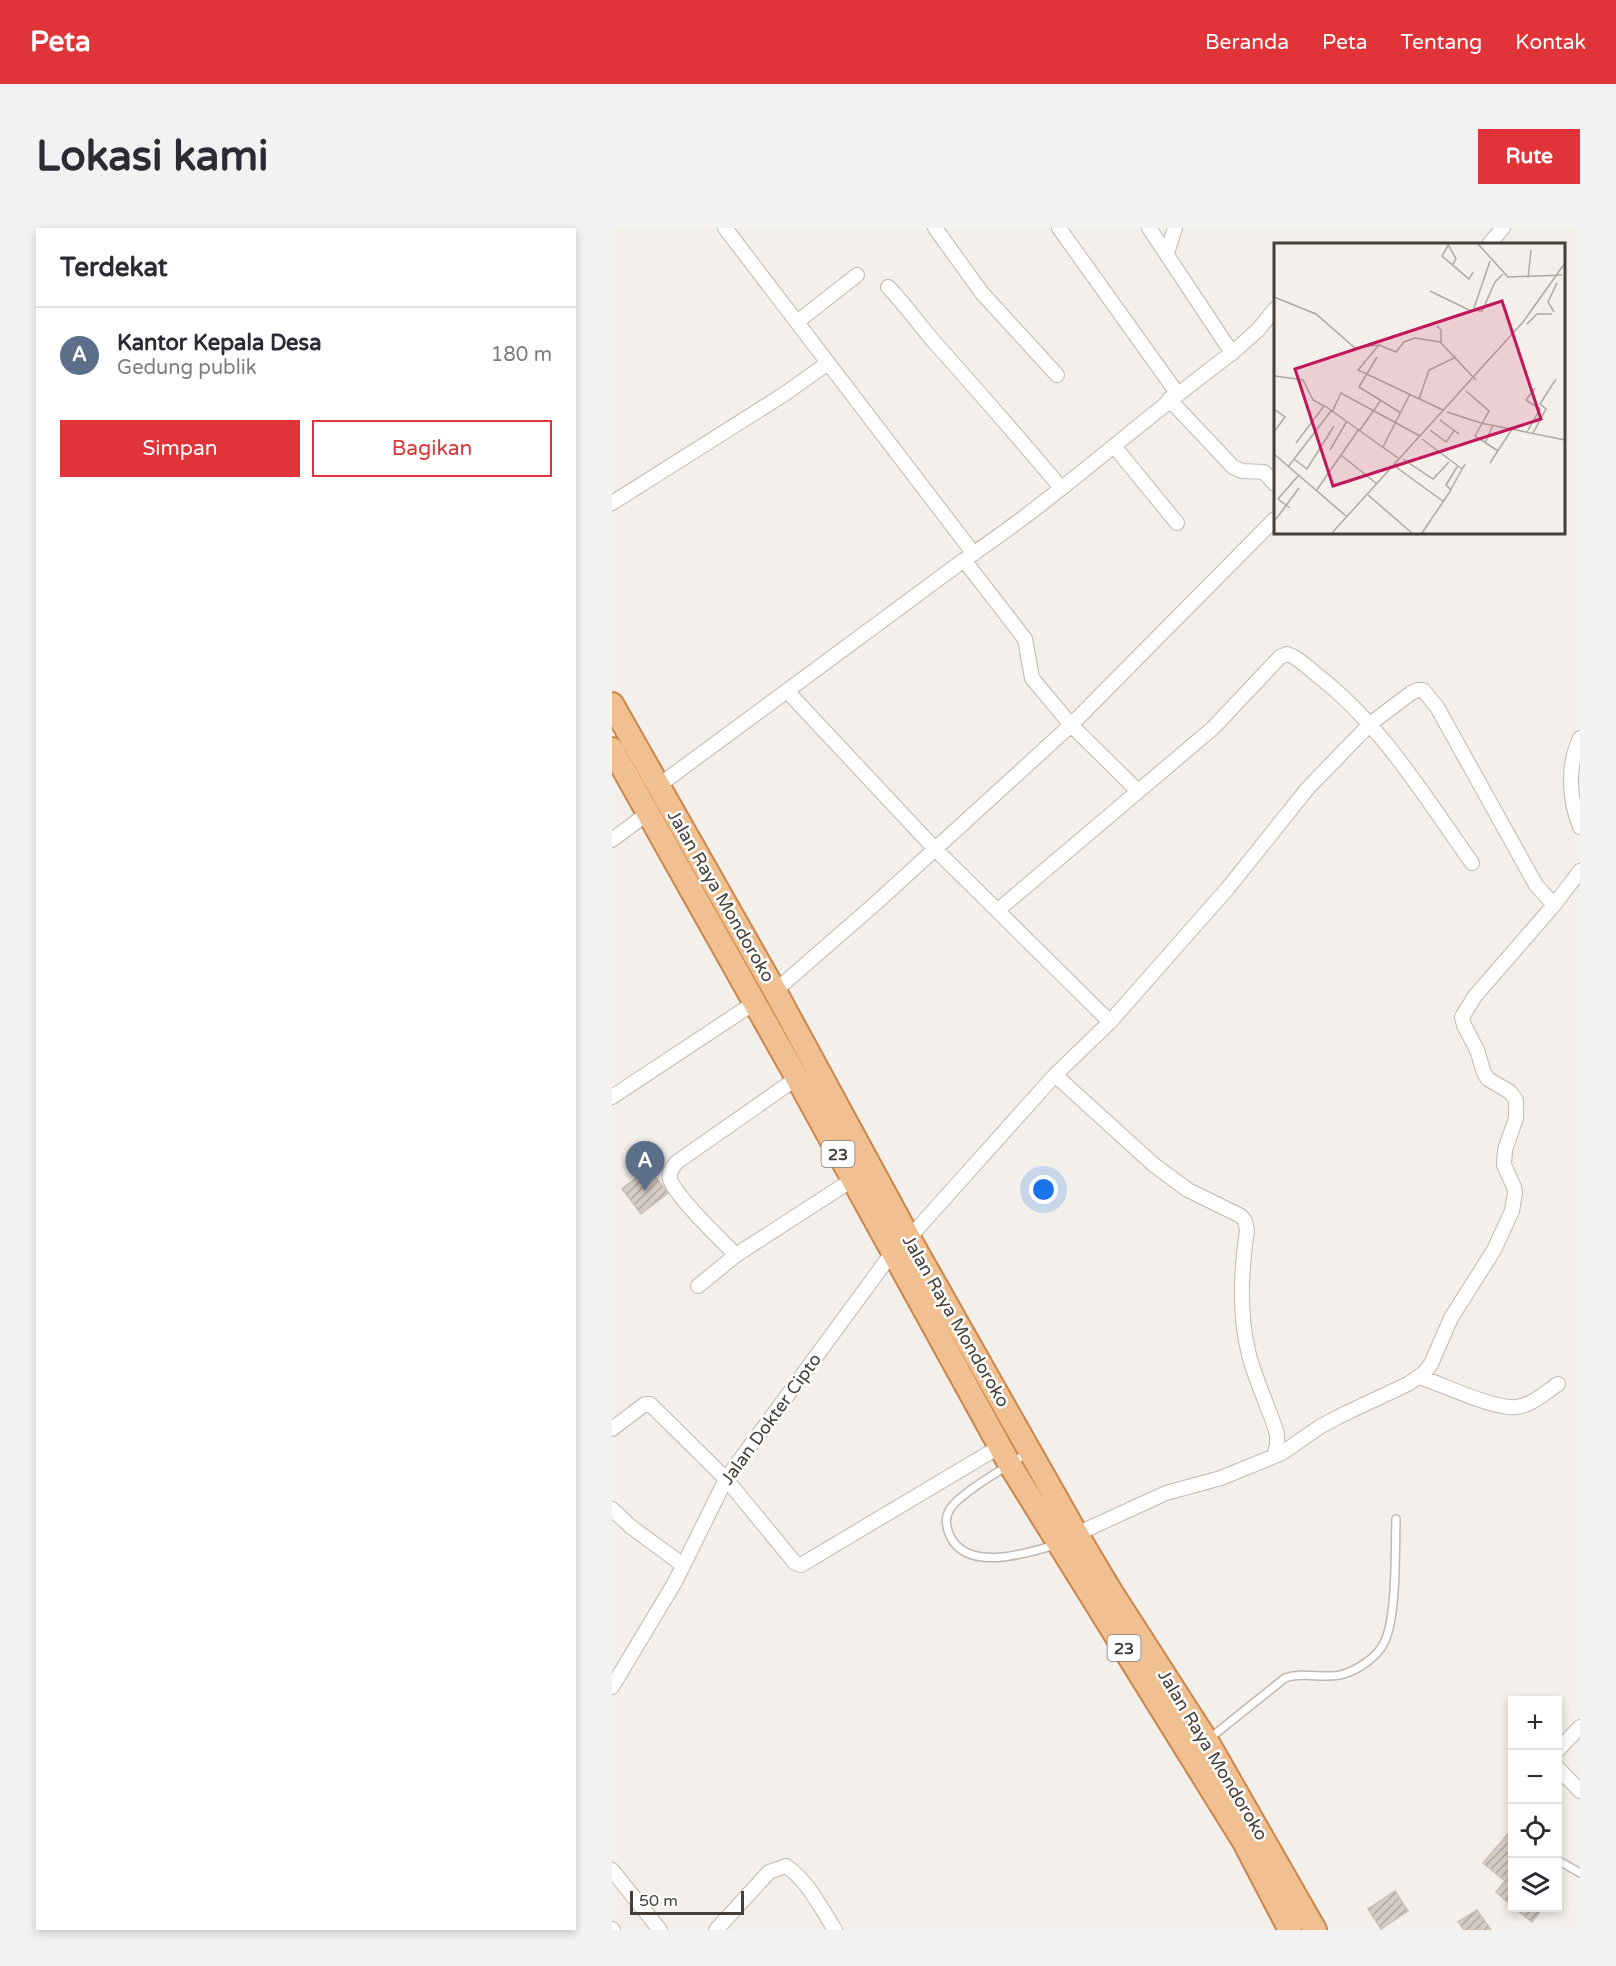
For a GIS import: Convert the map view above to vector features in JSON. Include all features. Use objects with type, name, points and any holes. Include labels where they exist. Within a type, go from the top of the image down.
[{"type":"highway","name":"Jalan Raya Mondoroko","points":[[612,704],[775,991],[909,1238],[1029,1450],[1067,1539]]},
{"type":"highway","name":"Jalan Raya Mondoroko","points":[[612,749],[797,1078],[1004,1456],[1067,1539],[1110,1590],[1198,1746],[1315,1930]]},
{"type":"highway","points":[[675,862],[695,851]]},
{"type":"highway","name":"Jalan Raya Mondoroko","points":[[1198,1746],[1290,1930]]},
{"type":"street","points":[[725,228],[828,363],[969,557],[1025,639],[1032,678],[1071,725],[1138,791]]},
{"type":"street","points":[[935,228],[982,293],[1057,375]]},
{"type":"street","points":[[1059,228],[1174,396],[1233,467],[1242,471],[1264,472],[1274,483]]},
{"type":"street","points":[[1149,228],[1232,353]]},
{"type":"street","points":[[1167,254],[1175,228]]},
{"type":"street","points":[[1490,243],[1503,228]]},
{"type":"street","points":[[797,322],[857,275]]},
{"type":"street","points":[[888,287],[1061,488]]},
{"type":"street","points":[[658,786],[969,557],[1002,536],[1174,396],[1232,353],[1258,330],[1274,310]]},
{"type":"street","points":[[612,503],[786,393],[828,363]]},
{"type":"street","points":[[1114,446],[1177,523]]},
{"type":"street","points":[[775,991],[868,910],[1071,725],[1274,520]]},
{"type":"street","points":[[998,910],[1213,728],[1280,657],[1287,654],[1298,659],[1336,690],[1372,726],[1472,863]]},
{"type":"street","points":[[909,1238],[1054,1076],[1110,1022],[1228,888],[1308,788],[1372,726],[1411,693],[1423,690],[1437,707],[1536,885],[1554,905]]},
{"type":"street","points":[[787,691],[934,848],[1110,1022]]},
{"type":"street","points":[[1580,738],[1572,762],[1570,783],[1580,827]]},
{"type":"street","points":[[612,840],[648,813]]},
{"type":"street","points":[[1067,1539],[1166,1493],[1221,1478],[1287,1450],[1329,1422],[1413,1380],[1431,1364],[1451,1318],[1494,1250],[1514,1202],[1514,1187],[1504,1165],[1505,1150],[1516,1118],[1516,1100],[1510,1092],[1488,1079],[1484,1073],[1477,1050],[1462,1017],[1475,996],[1554,905],[1580,871]]},
{"type":"street","points":[[612,1097],[754,1003]]},
{"type":"street","points":[[1054,1076],[1154,1165],[1188,1190],[1231,1210],[1245,1221],[1244,1328],[1249,1356],[1277,1434],[1274,1456]]},
{"type":"street","points":[[736,1255],[695,1212],[674,1185],[670,1172],[677,1162],[797,1078]]},
{"type":"street","points":[[698,1286],[736,1255],[852,1180]]},
{"type":"street","name":"Jalan Dokter Cipto","points":[[612,1687],[675,1582],[726,1479],[892,1253]]},
{"type":"street","points":[[1413,1380],[1478,1399],[1516,1407],[1535,1399],[1558,1384]]},
{"type":"street","points":[[612,1429],[645,1404],[650,1404],[726,1479],[795,1563],[801,1565],[1004,1456]]},
{"type":"street","points":[[612,1509],[630,1526],[683,1565]]},
{"type":"street","points":[[1558,1750],[1580,1727]]},
{"type":"street","points":[[1562,1772],[1580,1791]]},
{"type":"street","points":[[716,1930],[769,1872],[786,1866],[794,1871],[810,1891],[836,1930]]},
{"type":"street","points":[[612,1870],[660,1930]]},
{"type":"lane","points":[[1029,1450],[1004,1456],[957,1500],[948,1512],[946,1524],[950,1537],[959,1549],[974,1556],[983,1557],[1011,1556],[1067,1539]]},
{"type":"lane","points":[[1198,1746],[1284,1678],[1292,1675],[1327,1677],[1343,1674],[1357,1669],[1383,1646],[1391,1620],[1396,1519]]},
{"type":"lane","points":[[1562,1863],[1580,1873]]},
{"type":"building","points":[[649,1168],[668,1193],[641,1214],[622,1189]]},
{"type":"building","points":[[1508,1834],[1508,1902],[1496,1892],[1505,1881],[1483,1863]]},
{"type":"building","points":[[1395,1891],[1408,1911],[1381,1929],[1368,1909]]},
{"type":"building","points":[[1477,1910],[1491,1930],[1464,1930],[1458,1922]]},
{"type":"building","points":[[1519,1912],[1540,1912],[1532,1922]]},
{"type":"place","name":"Kantor Kepala Desa","points":[[645,1191]]}]
